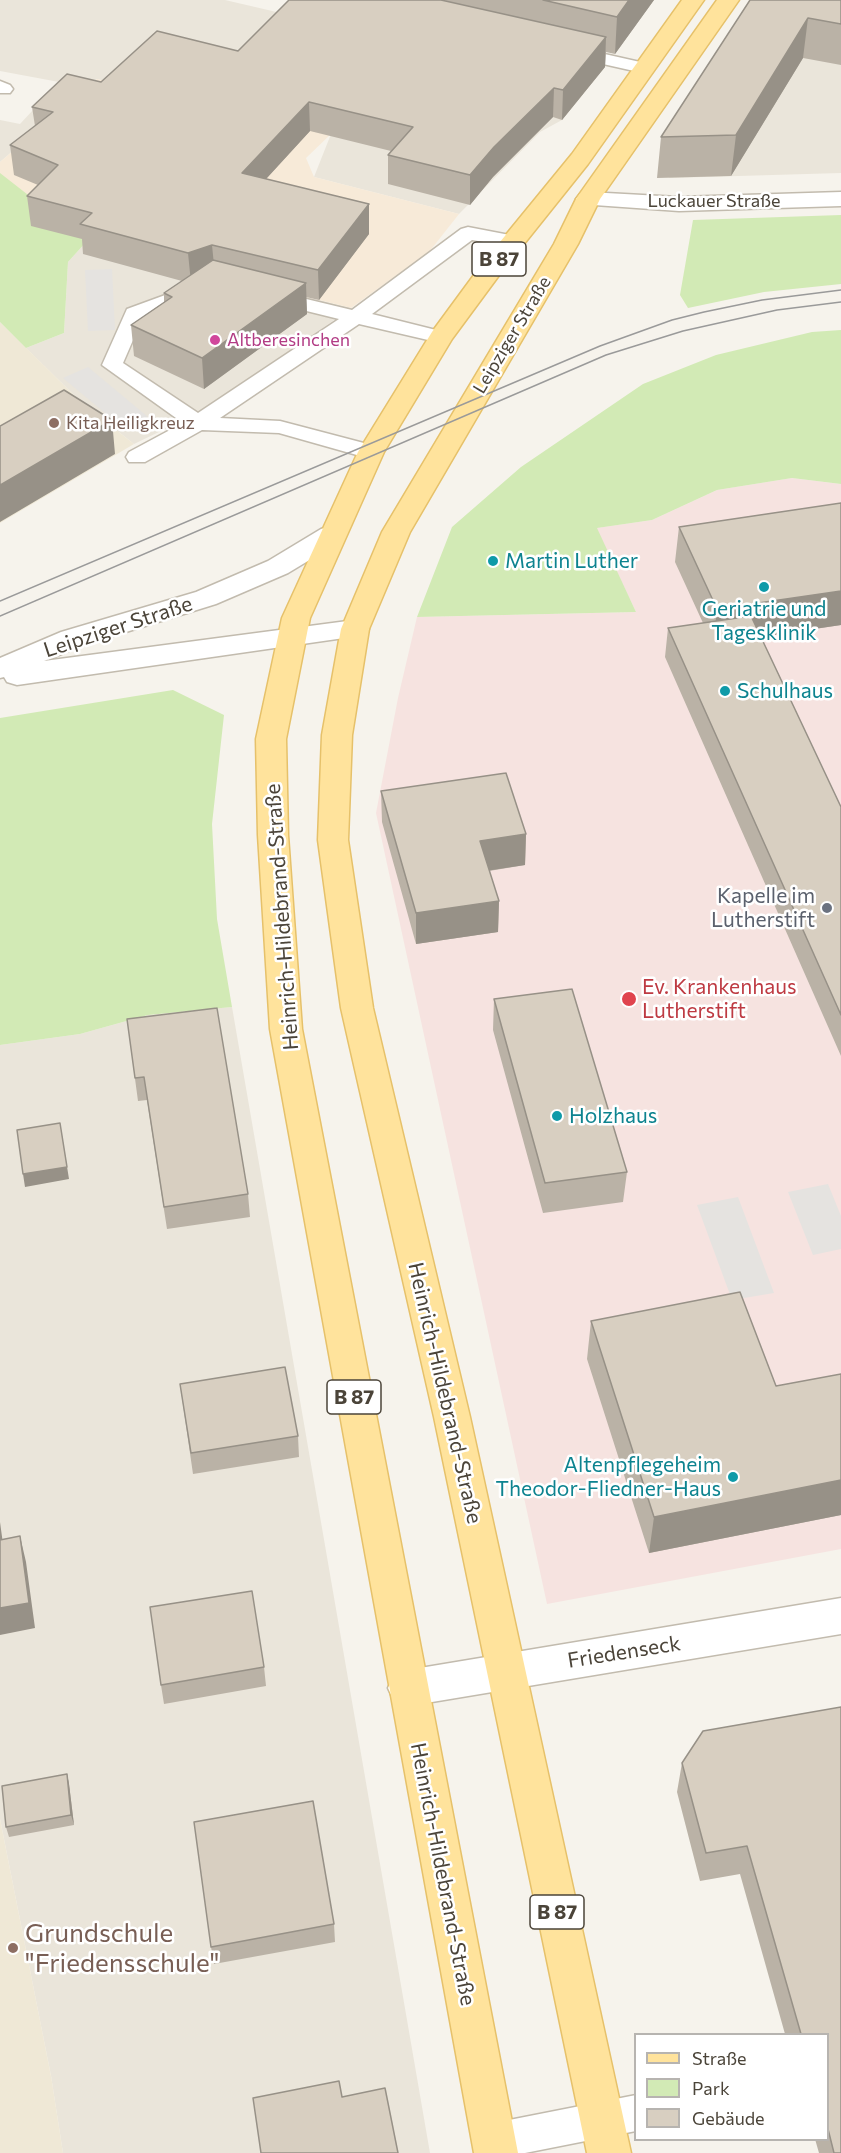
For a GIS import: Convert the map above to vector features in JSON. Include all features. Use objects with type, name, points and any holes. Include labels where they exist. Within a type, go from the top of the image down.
[{"type":"main road","name":"B 87","points":[[291,635],[331,535],[371,452],[441,337],[513,241],[580,159],[693,0]]},
{"type":"main road","name":"Leipziger Straße","points":[[355,629],[396,532],[566,244],[588,199],[728,0]]},
{"type":"main road","name":"Heinrich-Hildebrand-Straße","points":[[355,629],[337,735],[333,840],[357,1008],[452,1417],[505,1671],[616,2129]]},
{"type":"main road","name":"Heinrich-Hildebrand-Straße","points":[[291,635],[271,739],[273,835],[286,1029],[495,2147]]},
{"type":"street","name":"Luckauer Straße","points":[[588,199],[679,204],[841,200]]},
{"type":"street","name":"Leipziger Straße","points":[[0,669],[71,639],[206,598],[278,567],[331,535]]},
{"type":"street","name":"Leipziger Straße","points":[[0,678],[291,635],[355,629]]},
{"type":"street","name":"Friedenseck","points":[[408,1688],[841,1616]]},
{"type":"lane","points":[[548,46],[643,68]]},
{"type":"lane","points":[[137,457],[198,423],[358,315],[468,233],[513,241]]},
{"type":"lane","points":[[214,284],[134,313],[112,365],[198,423],[280,427],[371,452]]},
{"type":"lane","points":[[258,293],[358,315],[441,337]]},
{"type":"lane","points":[[495,2147],[616,2129]]},
{"type":"shaded area","points":[[0,0],[225,0],[590,85],[562,120],[540,132],[459,214],[314,177],[331,134],[97,79],[0,162],[0,120],[20,124],[59,82],[0,71]]},
{"type":"shaded area","points":[[841,0],[841,173],[670,178],[660,171]]},
{"type":"shaded area","points":[[97,79],[331,134],[306,158],[314,177],[459,214],[429,252],[351,308],[26,226],[0,179],[0,162]]},
{"type":"shaded area","points":[[87,241],[351,308],[213,406],[134,444],[82,403],[26,348],[64,333],[68,262]]},
{"type":"shaded area","points":[[112,269],[115,330],[88,331],[85,270]]},
{"type":"shaded area","name":"Kita Heiligkreuz","points":[[0,322],[82,403],[134,444],[0,523]]},
{"type":"shaded area","points":[[88,367],[148,417],[123,428],[63,378]]},
{"type":"shaded area","name":"Ev. Krankenhaus Lutherstift","points":[[792,478],[841,484],[841,1549],[547,1604],[376,813],[398,698],[417,617],[636,612],[596,528],[652,520],[717,490]]},
{"type":"shaded area","points":[[232,1007],[430,2153],[63,2153],[51,2076],[0,1819],[0,1045],[80,1034],[148,1015]]},
{"type":"shaded area","points":[[828,1184],[841,1216],[841,1249],[813,1255],[788,1192]]},
{"type":"shaded area","points":[[738,1197],[774,1293],[732,1300],[697,1205]]},
{"type":"shaded area","name":"Grundschule \"Friedensschule\"","points":[[0,1819],[51,2076],[63,2153],[0,2153]]},
{"type":"green space","points":[[0,173],[87,241],[68,262],[64,333],[26,348],[0,322]]},
{"type":"green space","points":[[841,215],[841,284],[764,292],[688,308],[680,295],[693,220]]},
{"type":"green space","points":[[841,330],[841,484],[792,478],[717,490],[652,520],[597,528],[636,612],[417,617],[452,527],[521,467],[643,384],[716,355],[812,332]]},
{"type":"green space","points":[[173,690],[224,715],[212,824],[217,919],[232,1007],[148,1015],[80,1034],[0,1045],[0,718]]},
{"type":"building","points":[[289,0],[441,0],[606,37],[563,90],[554,88],[494,147],[470,175],[388,155],[413,127],[309,102],[242,173],[369,204],[318,270],[212,245],[188,253],[80,224],[92,213],[27,196],[58,165],[10,145],[53,112],[32,107],[67,74],[101,82],[157,31],[238,51]]},
{"type":"building","points":[[543,0],[629,0],[617,17]]},
{"type":"building","points":[[750,0],[841,0],[841,24],[808,18],[736,135],[661,137]]},
{"type":"building","points":[[213,260],[306,283],[202,358],[131,325],[172,297],[164,293]]},
{"type":"building","points":[[64,390],[112,420],[0,485],[0,426]]},
{"type":"building","points":[[841,503],[841,591],[717,609],[679,527]]},
{"type":"building","points":[[751,616],[841,807],[841,1015],[668,628]]},
{"type":"building","points":[[506,773],[526,834],[480,841],[499,901],[416,913],[381,791]]},
{"type":"building","name":"Holzhaus","points":[[572,989],[627,1172],[545,1183],[494,999]]},
{"type":"building","points":[[217,1008],[248,1194],[164,1207],[144,1077],[135,1078],[127,1019]]},
{"type":"building","points":[[60,1123],[67,1167],[23,1174],[17,1130]]},
{"type":"building","name":"Altenpflegeheim Theodor-Fliedner-Haus","points":[[740,1292],[776,1386],[841,1374],[841,1480],[654,1517],[591,1321]]},
{"type":"building","points":[[285,1367],[298,1436],[191,1453],[180,1384]]},
{"type":"building","points":[[20,1536],[29,1603],[0,1608],[0,1540]]},
{"type":"building","points":[[252,1591],[264,1667],[161,1685],[150,1607]]},
{"type":"building","points":[[841,1707],[841,2153],[834,2153],[829,2133],[829,2033],[801,2033],[747,1846],[706,1853],[682,1763],[703,1731]]},
{"type":"building","points":[[67,1774],[71,1815],[6,1827],[2,1786]]},
{"type":"building","points":[[313,1801],[334,1924],[211,1947],[194,1822]]},
{"type":"building","points":[[339,2081],[342,2097],[385,2088],[398,2153],[261,2153],[253,2098]]},
{"type":"tram line","points":[[0,601],[600,346],[672,320],[704,312],[762,300],[841,290]]},
{"type":"tram line","points":[[0,616],[606,355],[683,331],[777,310],[841,302]]},
{"type":"place","name":"Altberesinchen","points":[[215,340]]},
{"type":"place","name":"Kita Heiligkreuz","points":[[54,423]]},
{"type":"place","name":"Martin Luther","points":[[493,561]]},
{"type":"place","name":"Geriatrie und Tagesklinik","points":[[764,587]]},
{"type":"place","name":"Schulhaus","points":[[725,691]]},
{"type":"place","name":"Kapelle im Lutherstift","points":[[827,908]]},
{"type":"place","name":"Ev. Krankenhaus Lutherstift","points":[[629,999]]},
{"type":"place","name":"Holzhaus","points":[[557,1116]]},
{"type":"place","name":"Altenpflegeheim Theodor-Fliedner-Haus","points":[[733,1477]]},
{"type":"place","name":"Grundschule \"Friedensschule\"","points":[[13,1948]]}]
